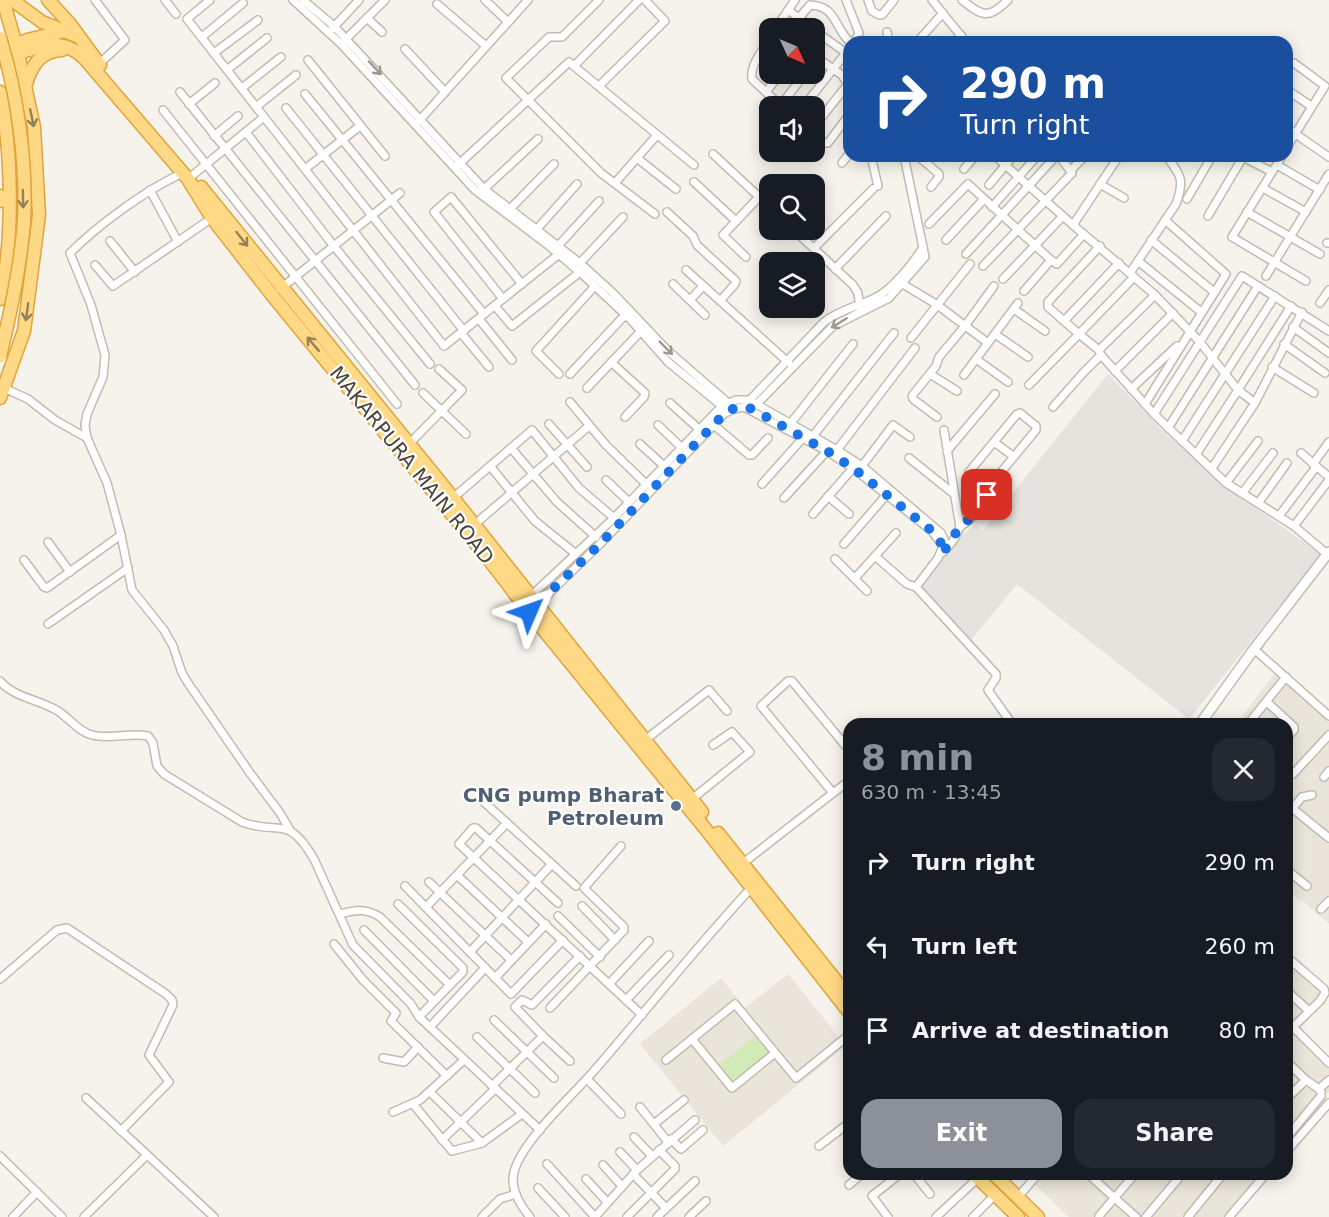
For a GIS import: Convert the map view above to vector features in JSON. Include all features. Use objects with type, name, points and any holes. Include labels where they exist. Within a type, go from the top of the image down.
[{"type":"highway","points":[[2,393],[24,332],[39,215],[34,127],[17,49],[3,0]]},
{"type":"highway","points":[[12,0],[42,22],[65,31],[99,64],[137,113]]},
{"type":"highway","points":[[55,2],[78,43],[137,113]]},
{"type":"highway","points":[[0,61],[17,49],[65,31]]},
{"type":"highway","points":[[0,38],[5,53],[20,141],[24,219],[11,310],[0,356]]},
{"type":"highway","points":[[0,52],[78,43]]},
{"type":"highway","points":[[26,86],[32,67],[40,57],[53,50],[78,43]]},
{"type":"highway","points":[[0,92],[7,145],[9,209],[0,300]]},
{"type":"highway","name":"MAKARPURA MAIN ROAD","points":[[137,113],[490,561],[530,604],[692,799],[843,1004]]},
{"type":"highway","name":"MAKARPURA MAIN ROAD","points":[[187,176],[212,218],[409,444],[474,525],[614,716],[843,991]]},
{"type":"highway","points":[[0,196],[0,201]]},
{"type":"highway","points":[[980,1180],[1018,1217]]},
{"type":"highway","points":[[1000,1180],[1038,1217]]},
{"type":"street","points":[[96,0],[125,40],[99,64]]},
{"type":"street","points":[[165,0],[176,14]]},
{"type":"street","points":[[210,0],[187,19],[444,346],[559,254]]},
{"type":"street","points":[[293,0],[329,32],[344,41]]},
{"type":"street","points":[[303,0],[334,26],[344,41],[482,192],[508,211],[595,286],[611,296],[625,315],[643,330]]},
{"type":"street","points":[[329,32],[359,0]]},
{"type":"street","points":[[344,41],[385,0]]},
{"type":"street","points":[[485,0],[508,22]]},
{"type":"street","points":[[418,122],[528,0]]},
{"type":"street","points":[[599,0],[562,37],[549,37],[507,76],[507,80],[601,173],[655,214]]},
{"type":"street","points":[[574,66],[639,0]]},
{"type":"street","points":[[599,86],[665,21],[645,0]]},
{"type":"street","points":[[783,18],[795,0]]},
{"type":"street","points":[[846,0],[859,33],[857,36]]},
{"type":"street","points":[[868,0],[872,11],[882,15],[894,0]]},
{"type":"street","points":[[932,0],[961,35]]},
{"type":"street","points":[[962,0],[978,13],[989,15],[1008,0]]},
{"type":"street","points":[[202,37],[243,3]]},
{"type":"street","points":[[437,4],[486,46]]},
{"type":"street","points":[[788,10],[799,18],[810,6],[829,11],[845,36]]},
{"type":"street","points":[[922,36],[943,13]]},
{"type":"street","points":[[368,18],[382,32]]},
{"type":"street","points":[[214,53],[258,20]]},
{"type":"street","points":[[887,32],[888,36]]},
{"type":"street","points":[[825,36],[843,48]]},
{"type":"street","points":[[228,69],[267,38]]},
{"type":"street","points":[[405,49],[445,92]]},
{"type":"street","points":[[759,56],[751,75],[752,79],[770,96]]},
{"type":"street","points":[[242,88],[281,57]]},
{"type":"street","points":[[812,96],[843,57]]},
{"type":"street","points":[[308,60],[385,156]]},
{"type":"street","points":[[457,166],[568,62],[694,165]]},
{"type":"street","points":[[1293,137],[1325,86],[1294,63]]},
{"type":"street","points":[[825,64],[843,76]]},
{"type":"street","points":[[256,106],[296,75]]},
{"type":"street","points":[[189,104],[215,84]]},
{"type":"street","points":[[766,92],[772,84]]},
{"type":"street","points":[[825,113],[843,90]]},
{"type":"street","points":[[180,92],[416,385]]},
{"type":"street","points":[[305,94],[482,316],[512,360]]},
{"type":"street","points":[[1293,94],[1311,106]]},
{"type":"street","points":[[286,108],[489,367]]},
{"type":"street","points":[[163,110],[397,404]]},
{"type":"street","points":[[214,136],[238,116]]},
{"type":"street","points":[[264,117],[205,165],[187,176],[150,190],[70,253],[91,305],[105,355],[103,377],[87,414],[85,425],[87,438],[105,476],[122,535],[132,590],[164,630],[188,683],[290,830],[302,840],[314,859],[353,945],[411,1004],[430,1028],[540,1130]]},
{"type":"street","points":[[825,142],[828,143],[843,123]]},
{"type":"street","points":[[305,169],[360,126]]},
{"type":"street","points":[[246,132],[333,245],[430,364]]},
{"type":"street","points":[[1295,134],[1329,157]]},
{"type":"street","points":[[615,183],[657,135]]},
{"type":"street","points":[[482,192],[538,140]]},
{"type":"street","points":[[713,154],[759,197],[724,236],[746,257]]},
{"type":"street","points":[[637,158],[676,189]]},
{"type":"street","points":[[814,248],[875,188],[872,162]]},
{"type":"street","points":[[755,406],[832,326],[889,298],[924,247],[905,162]]},
{"type":"street","points":[[925,162],[939,174],[931,187]]},
{"type":"street","points":[[964,170],[970,162]]},
{"type":"street","points":[[1002,162],[1155,295],[1199,341],[1238,390],[1255,403]]},
{"type":"street","points":[[989,185],[1008,162]]},
{"type":"street","points":[[992,207],[1032,162]]},
{"type":"street","points":[[966,254],[1029,187],[1056,162]]},
{"type":"street","points":[[1065,162],[1071,170]]},
{"type":"street","points":[[983,266],[1072,173],[1071,170],[1079,162]]},
{"type":"street","points":[[1073,225],[1115,162]]},
{"type":"street","points":[[1029,385],[1132,275],[1151,240],[1176,204],[1182,186],[1180,175],[1170,162]]},
{"type":"street","points":[[1187,199],[1209,162]]},
{"type":"street","points":[[1208,216],[1239,162]]},
{"type":"street","points":[[1252,162],[1272,172]]},
{"type":"street","points":[[1277,162],[1232,237],[1306,281]]},
{"type":"street","points":[[1282,162],[1320,190]]},
{"type":"street","points":[[508,211],[554,164]]},
{"type":"street","points":[[1266,276],[1329,174]]},
{"type":"street","points":[[694,182],[736,221]]},
{"type":"street","points":[[537,229],[577,184]]},
{"type":"street","points":[[1100,184],[1124,198]]},
{"type":"street","points":[[929,224],[965,185],[969,185],[1051,260],[1058,263],[1084,234]]},
{"type":"street","points":[[1263,188],[1306,212]]},
{"type":"street","points":[[150,190],[178,242]]},
{"type":"street","points":[[277,291],[400,193]]},
{"type":"street","points":[[503,299],[434,212],[451,197],[522,284]]},
{"type":"street","points":[[946,240],[984,199]]},
{"type":"street","points":[[558,246],[599,201]]},
{"type":"street","points":[[508,211],[537,229],[580,263],[643,330],[668,362],[728,407]]},
{"type":"street","points":[[667,212],[693,236],[697,245],[736,281],[720,301]]},
{"type":"street","points":[[1247,212],[1320,254]]},
{"type":"street","points":[[836,269],[886,216]]},
{"type":"street","points":[[1003,279],[1063,216]]},
{"type":"street","points":[[580,263],[623,217]]},
{"type":"street","points":[[95,265],[113,286],[212,218]]},
{"type":"street","points":[[1145,404],[1225,273],[1165,220]]},
{"type":"street","points":[[805,240],[856,290],[860,312]]},
{"type":"street","points":[[1151,240],[1214,292]]},
{"type":"street","points":[[110,241],[135,272]]},
{"type":"street","points":[[1100,246],[1048,302],[1048,307],[1100,352],[1154,414],[1226,483],[1294,525],[1328,553],[1204,718]]},
{"type":"street","points":[[1024,291],[1051,260]]},
{"type":"street","points":[[1138,261],[1201,312]]},
{"type":"street","points":[[1064,321],[1119,263]]},
{"type":"street","points":[[912,338],[936,304],[970,264]]},
{"type":"street","points":[[686,270],[793,367]]},
{"type":"street","points":[[495,306],[512,326],[580,272]]},
{"type":"street","points":[[1154,414],[1241,277],[1244,276],[1329,331]]},
{"type":"street","points":[[747,403],[832,315],[879,295],[900,282]]},
{"type":"street","points":[[900,282],[936,304],[988,343]]},
{"type":"street","points":[[673,284],[705,315]]},
{"type":"street","points":[[560,374],[536,351],[595,286]]},
{"type":"street","points":[[690,300],[703,286]]},
{"type":"street","points":[[937,417],[912,398],[936,366],[939,357],[994,286]]},
{"type":"street","points":[[1168,428],[1258,286]]},
{"type":"street","points":[[1320,303],[1329,290]]},
{"type":"street","points":[[1053,406],[1100,352],[1155,295]]},
{"type":"street","points":[[1182,441],[1275,296]]},
{"type":"street","points":[[964,375],[1016,306],[1046,331]]},
{"type":"street","points":[[1197,453],[1291,306]]},
{"type":"street","points":[[1212,468],[1255,403],[1302,312]]},
{"type":"street","points":[[1115,371],[1173,313]]},
{"type":"street","points":[[570,374],[625,315]]},
{"type":"street","points":[[1293,327],[1329,353]]},
{"type":"street","points":[[587,388],[643,330]]},
{"type":"street","points":[[813,436],[894,333]]},
{"type":"street","points":[[995,334],[1028,357]]},
{"type":"street","points":[[810,336],[816,343]]},
{"type":"street","points":[[1131,389],[1183,341]]},
{"type":"street","points":[[791,423],[853,344]]},
{"type":"street","points":[[1284,344],[1325,373]]},
{"type":"street","points":[[837,450],[915,348]]},
{"type":"street","points":[[976,359],[1008,382]]},
{"type":"street","points":[[611,362],[645,393],[625,417]]},
{"type":"street","points":[[1272,367],[1314,393]]},
{"type":"street","points":[[409,444],[462,390],[440,369]]},
{"type":"street","points":[[930,374],[957,391]]},
{"type":"street","points":[[2,393],[28,399],[55,420],[87,438]]},
{"type":"street","points":[[423,393],[466,434]]},
{"type":"street","points":[[947,451],[995,394]]},
{"type":"street","points":[[570,402],[612,451],[649,487]]},
{"type":"street","points":[[670,403],[699,429]]},
{"type":"street","points":[[530,604],[601,543],[681,447],[699,429],[728,407],[747,403],[791,423],[862,466],[888,493]]},
{"type":"street","points":[[755,406],[853,468],[941,533],[945,542],[942,550],[916,587]]},
{"type":"street","points":[[530,604],[594,536],[714,425],[728,407]]},
{"type":"street","points":[[942,550],[953,541],[960,527],[967,522],[987,497],[988,488],[1037,428],[1020,413],[1017,414],[969,472]]},
{"type":"street","points":[[549,424],[587,467]]},
{"type":"street","points":[[658,425],[681,447]]},
{"type":"street","points":[[714,425],[749,455],[752,455],[768,438]]},
{"type":"street","points":[[862,466],[893,425],[910,437]]},
{"type":"street","points":[[474,525],[589,426]]},
{"type":"street","points":[[453,498],[532,430],[579,488],[614,518]]},
{"type":"street","points":[[944,430],[960,527]]},
{"type":"street","points":[[762,484],[803,438]]},
{"type":"street","points":[[1226,483],[1258,441]]},
{"type":"street","points":[[994,442],[1012,456]]},
{"type":"street","points":[[1279,516],[1329,442]]},
{"type":"street","points":[[640,444],[664,466]]},
{"type":"street","points":[[511,448],[557,502],[601,543]]},
{"type":"street","points":[[784,498],[827,451]]},
{"type":"street","points":[[1243,492],[1273,453]]},
{"type":"street","points":[[1294,525],[1329,479],[1300,453]]},
{"type":"street","points":[[909,458],[954,494]]},
{"type":"street","points":[[1259,502],[1287,463]]},
{"type":"street","points":[[490,466],[535,521],[576,554]]},
{"type":"street","points":[[813,514],[853,468]]},
{"type":"street","points":[[606,480],[629,502]]},
{"type":"street","points":[[844,544],[888,493]]},
{"type":"street","points":[[828,496],[849,514]]},
{"type":"street","points":[[855,578],[896,533]]},
{"type":"street","points":[[24,560],[46,588],[122,535]]},
{"type":"street","points":[[48,542],[70,572]]},
{"type":"street","points":[[875,556],[907,584],[916,587],[996,674],[988,690],[1008,718]]},
{"type":"street","points":[[835,559],[867,591]]},
{"type":"street","points":[[48,624],[128,568]]},
{"type":"street","points":[[1254,649],[1329,716]]},
{"type":"street","points":[[1253,718],[1286,677]]},
{"type":"street","points":[[0,681],[9,690],[56,709],[82,730],[93,735],[114,738],[148,736],[153,743],[159,770],[169,778],[242,822],[290,830]]},
{"type":"street","points":[[833,793],[760,707],[788,681],[792,681],[843,743]]},
{"type":"street","points":[[645,740],[709,690],[728,711]]},
{"type":"street","points":[[1267,702],[1284,718]]},
{"type":"street","points":[[692,799],[750,752],[732,732],[713,745]]},
{"type":"street","points":[[1293,774],[1329,735]]},
{"type":"street","points":[[742,864],[843,786]]},
{"type":"street","points":[[1293,804],[1302,797],[1312,795]]},
{"type":"street","points":[[485,803],[576,886]]},
{"type":"street","points":[[1293,808],[1329,838]]},
{"type":"street","points":[[426,907],[507,823]]},
{"type":"street","points":[[558,903],[473,828],[459,844],[642,1016]]},
{"type":"street","points":[[550,1008],[624,930],[624,927],[584,888],[621,846]]},
{"type":"street","points":[[470,952],[552,864]]},
{"type":"street","points":[[1293,875],[1308,886]]},
{"type":"street","points":[[458,876],[528,942]]},
{"type":"street","points":[[429,882],[512,960]]},
{"type":"street","points":[[405,886],[511,994],[562,940]]},
{"type":"street","points":[[530,1217],[521,1206],[516,1194],[514,1172],[519,1161],[540,1130],[754,886]]},
{"type":"street","points":[[1321,909],[1329,901]]},
{"type":"street","points":[[398,904],[463,968],[464,972],[419,1017]]},
{"type":"street","points":[[582,906],[615,940]]},
{"type":"street","points":[[340,914],[358,909],[367,910],[380,917],[450,985]]},
{"type":"street","points":[[558,916],[600,957]]},
{"type":"street","points":[[495,978],[546,924]]},
{"type":"street","points":[[0,980],[57,930],[67,928],[172,1000],[173,1005],[149,1055],[169,1081],[122,1131]]},
{"type":"street","points":[[364,930],[435,1001]]},
{"type":"street","points":[[609,984],[649,941]]},
{"type":"street","points":[[334,944],[363,980],[396,1013],[391,1021],[447,1076]]},
{"type":"street","points":[[626,1000],[669,954]]},
{"type":"street","points":[[570,1061],[514,1007],[522,999],[532,1005],[580,956]]},
{"type":"street","points":[[1293,962],[1324,989],[1324,995],[1293,1027]]},
{"type":"street","points":[[430,1028],[485,968]]},
{"type":"street","points":[[1293,997],[1309,1011]]},
{"type":"street","points":[[666,1060],[735,1004],[796,1078],[843,1040]]},
{"type":"street","points":[[494,1020],[554,1078]]},
{"type":"street","points":[[1293,1030],[1295,1029],[1329,1063]]},
{"type":"street","points":[[442,1140],[543,1036]]},
{"type":"street","points":[[477,1037],[536,1093]]},
{"type":"street","points":[[693,1039],[732,1088],[775,1053]]},
{"type":"street","points":[[383,1058],[404,1062],[418,1047]]},
{"type":"street","points":[[393,1112],[413,1104],[430,1092],[464,1060]]},
{"type":"street","points":[[1293,1068],[1329,1103],[1293,1144]]},
{"type":"street","points":[[587,1079],[621,1114]]},
{"type":"street","points":[[1293,1092],[1306,1080]]},
{"type":"street","points":[[1293,1129],[1329,1080]]},
{"type":"street","points":[[430,1092],[482,1143]]},
{"type":"street","points":[[86,1098],[214,1217]]},
{"type":"street","points":[[654,1124],[684,1100]]},
{"type":"street","points":[[413,1104],[452,1151],[482,1143],[522,1114]]},
{"type":"street","points":[[640,1107],[654,1124],[681,1149],[703,1130]]},
{"type":"street","points":[[547,1164],[595,1217],[621,1185],[695,1120]]},
{"type":"street","points":[[819,1146],[843,1128]]},
{"type":"street","points":[[634,1137],[652,1156]]},
{"type":"street","points":[[631,1216],[676,1167],[659,1150]]},
{"type":"street","points":[[620,1152],[651,1193],[666,1208]]},
{"type":"street","points":[[84,1217],[147,1155]]},
{"type":"street","points":[[0,1156],[62,1217]]},
{"type":"street","points":[[603,1165],[621,1185]]},
{"type":"street","points":[[586,1179],[607,1202]]},
{"type":"street","points":[[849,1185],[855,1180]]},
{"type":"street","points":[[888,1217],[872,1196],[892,1180]]},
{"type":"street","points":[[919,1180],[930,1194]]},
{"type":"street","points":[[936,1217],[972,1180]]},
{"type":"street","points":[[1018,1197],[1033,1180]]},
{"type":"street","points":[[1094,1180],[1137,1217]]},
{"type":"street","points":[[1100,1215],[1131,1180]]},
{"type":"street","points":[[1146,1217],[1177,1180]]},
{"type":"street","points":[[1188,1217],[1218,1180]]},
{"type":"street","points":[[1229,1217],[1261,1180]]},
{"type":"street","points":[[657,1217],[695,1181]]},
{"type":"street","points":[[538,1188],[565,1217]]},
{"type":"street","points":[[13,1217],[37,1192]]},
{"type":"street","points":[[482,1217],[500,1199],[516,1194]]},
{"type":"street","points":[[973,1217],[995,1196]]},
{"type":"street","points":[[689,1217],[706,1201]]},
{"type":"street","points":[[519,1217],[521,1206]]},
{"type":"shaded area","points":[[1108,374],[1162,430],[1238,496],[1321,554],[1188,718],[1017,584],[968,644],[918,589],[920,582],[963,534],[976,525],[982,531]]},
{"type":"shaded area","points":[[1275,673],[1329,722],[1329,924],[1302,900],[1293,895],[1293,718],[1241,718]]},
{"type":"shaded area","points":[[1293,961],[1329,995],[1297,1032],[1329,1061],[1329,1092],[1293,1136]]},
{"type":"shaded area","points":[[788,974],[843,1042],[843,1048],[723,1146],[640,1044],[721,978],[745,1008]]},
{"type":"shaded area","points":[[1214,1180],[1183,1217],[1069,1217],[1032,1181]]},
{"type":"shaded area","points":[[1224,1180],[1256,1180],[1224,1217],[1193,1217]]},
{"type":"green space","points":[[755,1036],[770,1053],[733,1083],[718,1066]]},
{"type":"place","name":"CNG pump Bharat Petroleum","points":[[676,806]]},
{"type":"route","points":[[529,612],[601,543],[724,414],[744,406],[827,451],[853,468],[932,531],[943,546],[941,553],[949,547],[960,527],[967,522],[987,495]]}]
